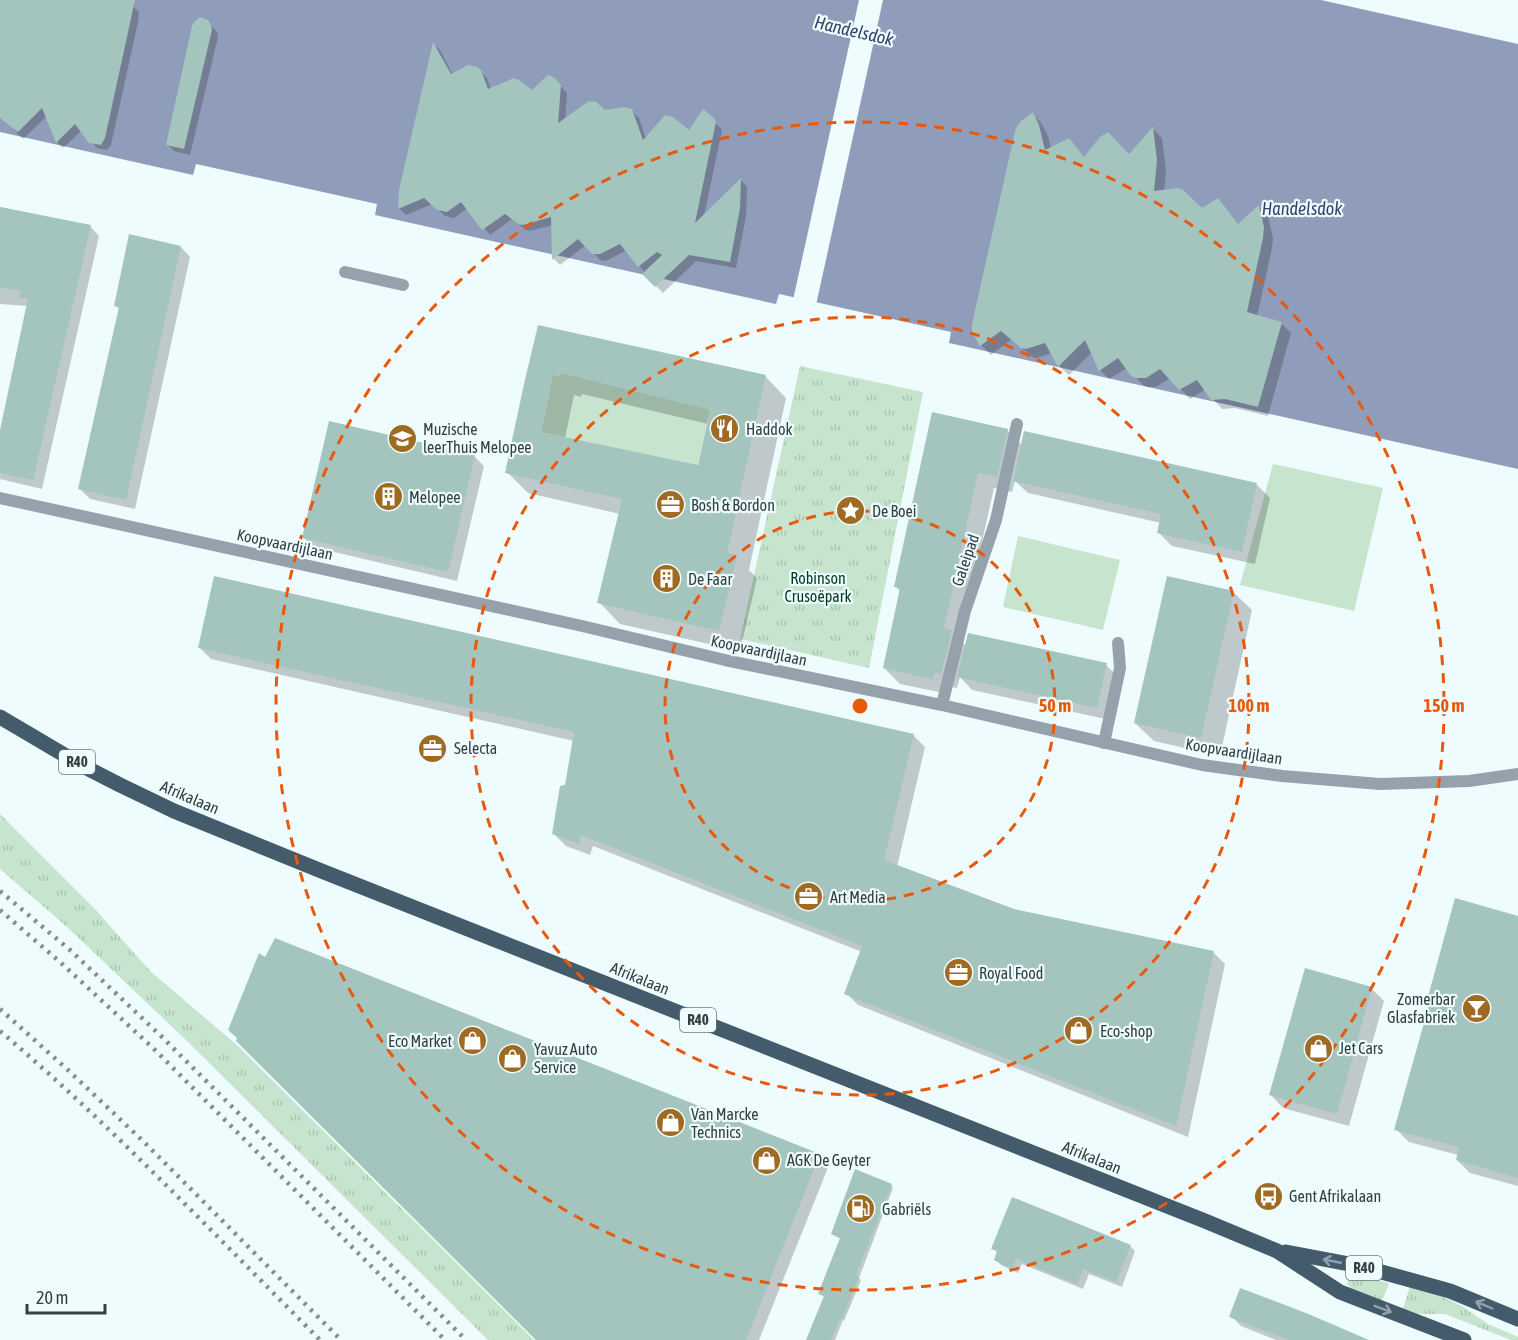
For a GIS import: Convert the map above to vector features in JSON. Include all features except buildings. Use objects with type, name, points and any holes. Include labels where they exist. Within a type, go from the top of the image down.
[{"type":"main road","name":"Afrikalaan","points":[[0,717],[83,766],[174,811],[1277,1251],[1340,1292],[1464,1340]]},
{"type":"main road","name":"Afrikalaan","points":[[1277,1251],[1360,1266],[1450,1291],[1518,1319]]},
{"type":"street","points":[[345,272],[403,285]]},
{"type":"street","name":"Galeipad","points":[[942,705],[964,611],[996,520],[1017,424]]},
{"type":"street","name":"Koopvaardijlaan","points":[[0,498],[571,623],[725,660],[942,705],[1202,765],[1282,776],[1380,784],[1469,781],[1518,774]]},
{"type":"street","points":[[1104,743],[1120,668],[1118,643]]},
{"type":"green space","name":"Robinson Crusoëpark","points":[[800,366],[923,392],[869,668],[740,639]]},
{"type":"green space","points":[[537,371],[560,376],[561,373],[710,409],[690,500],[683,462],[541,432],[550,391],[533,387]]},
{"type":"green space","points":[[1273,464],[1383,488],[1354,611],[1240,585]]},
{"type":"green space","points":[[1018,536],[1120,560],[1103,630],[1003,607]]},
{"type":"green space","points":[[0,814],[95,909],[151,972],[238,1046],[534,1340],[488,1340],[187,1041],[66,926],[0,869]]},
{"type":"green space","points":[[1356,1274],[1389,1284],[1382,1301],[1352,1289],[1347,1284],[1350,1275]]},
{"type":"green space","points":[[1410,1286],[1462,1306],[1488,1324],[1518,1337],[1518,1340],[1511,1340],[1445,1314],[1415,1314],[1403,1309]]},
{"type":"water","name":"Handelsdok","points":[[0,0],[1321,0],[1518,44],[1518,469],[949,343],[951,332],[779,294],[776,304],[375,215],[377,204],[196,164],[193,175],[0,132]]},
{"type":"pier","points":[[859,0],[883,0],[816,305],[793,300]]},
{"type":"railway","points":[[0,891],[70,950],[160,1035],[466,1340]]},
{"type":"railway","points":[[0,910],[153,1048],[445,1340]]},
{"type":"railway","points":[[0,1009],[144,1142],[341,1340]]},
{"type":"railway","points":[[0,1031],[123,1143],[320,1340]]},
{"type":"place","name":"Haddok","points":[[725,429]]},
{"type":"place","name":"Muzische leerThuis Melopee","points":[[402,438]]},
{"type":"place","name":"Melopee","points":[[388,497]]},
{"type":"place","name":"Bosh & Bordon","points":[[670,505]]},
{"type":"place","name":"De Boei","points":[[851,511]]},
{"type":"place","name":"De Faar","points":[[667,579]]},
{"type":"place","name":"Selecta","points":[[433,748]]},
{"type":"place","name":"Art Media","points":[[809,897]]},
{"type":"place","name":"Royal Food","points":[[958,973]]},
{"type":"place","name":"Zomerbar Glasfabriek","points":[[1476,1008]]},
{"type":"place","name":"Eco-shop","points":[[1079,1031]]},
{"type":"place","name":"Eco Market","points":[[473,1041]]},
{"type":"place","name":"Jet Cars","points":[[1318,1048]]},
{"type":"place","name":"Yavuz Auto Service","points":[[513,1058]]},
{"type":"place","name":"Van Marcke Technics","points":[[670,1123]]},
{"type":"place","name":"AGK De Geyter","points":[[766,1160]]},
{"type":"place","name":"Gent Afrikalaan","points":[[1268,1196]]},
{"type":"place","name":"Gabriëls","points":[[861,1209]]}]
